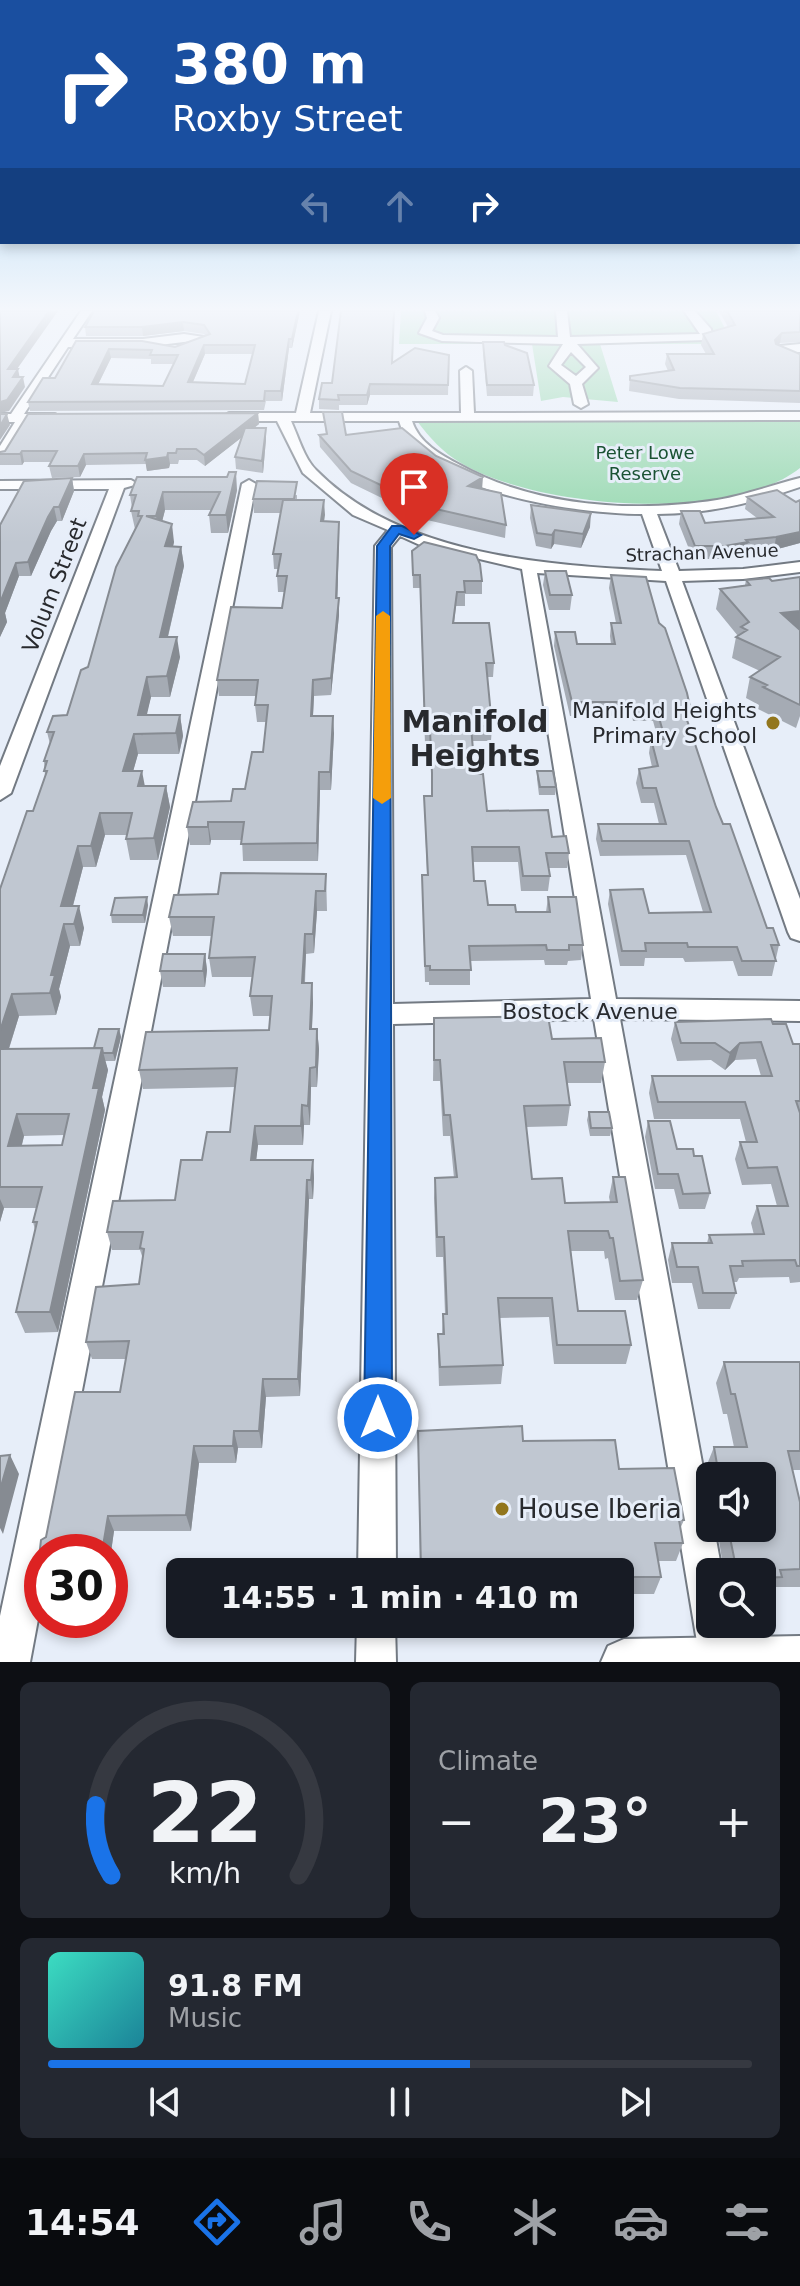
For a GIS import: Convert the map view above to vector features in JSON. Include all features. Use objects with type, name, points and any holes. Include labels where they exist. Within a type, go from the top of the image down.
[{"type":"main road","points":[[624,1662],[716,1642],[800,1659]]},
{"type":"street","points":[[0,458],[13,418],[33,389]]},
{"type":"street","points":[[302,417],[308,389]]},
{"type":"street","points":[[467,389],[468,417]]},
{"type":"street","points":[[577,389],[581,404]]},
{"type":"street","points":[[518,416],[546,408],[581,404],[610,406],[642,416]]},
{"type":"street","points":[[206,417],[800,416]]},
{"type":"street","name":"Strachan Avenue","points":[[282,417],[287,440],[309,483],[397,529],[473,554],[531,566],[613,576],[673,577],[800,567]]},
{"type":"street","points":[[405,417],[407,428],[430,453],[480,481],[545,501],[615,509],[743,502],[800,482]]},
{"type":"street","points":[[13,418],[70,418]]},
{"type":"street","name":"Volum Street","points":[[0,793],[118,484]]},
{"type":"street","points":[[0,485],[147,484]]},
{"type":"street","points":[[10,1662],[248,484]]},
{"type":"street","points":[[648,509],[800,932]]},
{"type":"street","points":[[377,1558],[383,546],[397,529]]},
{"type":"street","points":[[531,566],[529,573],[701,1558]]},
{"type":"street","name":"Bostock Avenue","points":[[380,1014],[605,1009],[800,1011]]},
{"type":"street","points":[[376,1638],[376,1662]]},
{"type":"green space","points":[[539,389],[614,389],[618,402],[563,397],[541,401]]},
{"type":"green space","name":"Peter Lowe Reserve","points":[[800,420],[800,468],[768,486],[728,497],[681,503],[582,499],[535,491],[461,463],[432,439],[417,421]]},
{"type":"building","points":[[0,389],[15,389],[7,400],[0,402]]},
{"type":"building","points":[[36,389],[281,389],[265,391],[264,401],[28,402]]},
{"type":"building","points":[[321,389],[369,389],[367,395],[338,395],[339,400],[319,399]]},
{"type":"building","points":[[702,389],[800,389],[800,391]]},
{"type":"building","points":[[323,412],[342,412],[346,435],[402,428],[436,456],[483,477],[468,486],[501,493],[506,525],[427,507],[351,471],[319,435],[327,434]]},
{"type":"building","points":[[258,413],[204,455],[196,449],[177,449],[176,453],[168,453],[167,457],[145,460],[147,453],[84,454],[78,466],[49,466],[57,451],[0,454],[28,414]]},
{"type":"building","points":[[0,414],[7,414],[0,426]]},
{"type":"building","points":[[245,428],[266,428],[262,461],[235,457]]},
{"type":"building","points":[[229,472],[236,472],[226,515],[209,515],[220,492],[163,492],[156,516],[146,516],[172,524],[165,546],[181,547],[160,637],[177,637],[167,676],[147,677],[138,715],[180,715],[176,733],[134,734],[123,771],[142,771],[138,786],[166,786],[154,838],[126,839],[132,813],[100,813],[91,846],[78,846],[61,906],[79,906],[74,924],[64,924],[51,975],[55,975],[50,993],[12,994],[0,1031],[0,889],[27,811],[33,811],[47,771],[44,771],[47,761],[44,761],[54,732],[47,732],[53,716],[67,715],[81,670],[88,667],[116,567],[142,516],[138,516],[139,511],[131,511],[136,495],[130,495],[137,477],[227,477]]},
{"type":"building","points":[[72,478],[59,507],[54,507],[48,517],[28,562],[16,563],[0,603],[0,525],[24,481]]},
{"type":"building","points":[[257,481],[297,482],[294,499],[253,499]]},
{"type":"building","points":[[777,490],[796,502],[800,500],[800,532],[725,546],[695,546],[681,511],[700,511],[705,523],[774,517],[747,497]]},
{"type":"building","points":[[283,500],[324,500],[321,521],[339,522],[336,598],[339,598],[331,678],[313,680],[311,716],[333,716],[330,772],[319,772],[317,843],[241,844],[244,822],[208,822],[208,827],[187,827],[193,802],[231,801],[233,789],[245,789],[252,752],[263,752],[268,705],[255,705],[258,680],[217,680],[231,607],[282,608],[287,576],[277,576],[281,554],[273,554]]},
{"type":"building","points":[[531,505],[591,513],[583,534],[555,530],[552,535],[537,533]]},
{"type":"building","points":[[424,542],[476,555],[480,564],[482,581],[464,581],[465,592],[457,592],[453,623],[489,623],[494,663],[486,663],[492,726],[471,726],[475,774],[483,774],[487,811],[548,810],[552,837],[566,836],[569,853],[546,853],[550,876],[523,876],[519,847],[472,847],[474,881],[485,881],[488,905],[515,905],[516,912],[550,912],[548,897],[576,897],[583,945],[569,945],[569,950],[547,950],[546,945],[469,946],[471,970],[430,970],[430,966],[425,966],[422,875],[428,875],[424,796],[432,796],[432,773],[430,730],[425,729],[420,575],[413,575],[412,551]]},
{"type":"building","points":[[545,571],[566,571],[572,595],[550,595]]},
{"type":"building","points":[[611,575],[646,577],[659,623],[665,628],[687,693],[690,707],[683,708],[716,807],[723,824],[730,824],[767,928],[773,928],[779,945],[771,945],[776,961],[742,961],[737,947],[688,947],[687,943],[645,943],[646,951],[622,951],[610,890],[643,889],[649,913],[711,912],[689,841],[602,841],[598,824],[666,824],[656,788],[643,788],[639,769],[658,766],[651,739],[665,739],[656,707],[635,707],[634,702],[572,702],[555,632],[575,632],[577,644],[615,644],[611,623],[621,623]]},
{"type":"building","points":[[800,577],[800,611],[781,613],[800,630],[800,705],[750,677],[780,657],[736,637],[747,630],[741,627],[749,622],[720,589],[750,585],[746,580],[769,578],[772,581]]},
{"type":"building","points":[[537,771],[553,771],[556,787],[540,787]]},
{"type":"building","points":[[221,873],[326,874],[325,891],[316,891],[313,934],[305,934],[302,983],[312,983],[310,1029],[317,1029],[316,1067],[310,1068],[308,1106],[302,1105],[301,1126],[255,1126],[251,1160],[313,1160],[311,1180],[307,1180],[298,1379],[263,1379],[259,1431],[234,1431],[233,1446],[194,1446],[186,1515],[108,1516],[105,1534],[47,1534],[75,1392],[120,1392],[129,1341],[86,1342],[96,1287],[139,1284],[143,1232],[107,1232],[113,1201],[175,1200],[181,1160],[202,1160],[207,1132],[230,1132],[237,1068],[139,1070],[146,1032],[269,1030],[272,996],[250,996],[255,957],[209,958],[214,917],[169,917],[174,895],[218,894]]},
{"type":"building","points":[[147,897],[143,915],[111,915],[115,898]]},
{"type":"building","points":[[163,954],[205,954],[203,971],[160,971]]},
{"type":"building","points":[[548,1016],[552,1039],[601,1038],[605,1062],[564,1062],[570,1105],[524,1106],[532,1179],[562,1178],[565,1203],[617,1202],[613,1177],[625,1177],[643,1280],[620,1281],[613,1238],[610,1238],[608,1231],[568,1231],[578,1311],[625,1311],[631,1345],[557,1345],[552,1298],[498,1298],[503,1365],[440,1367],[438,1334],[444,1334],[443,1314],[447,1314],[444,1237],[437,1237],[435,1178],[457,1177],[450,1115],[444,1115],[440,1060],[434,1060],[434,1018]]},
{"type":"building","points":[[771,1019],[773,1024],[786,1024],[793,1044],[800,1044],[800,1101],[796,1101],[800,1113],[800,1266],[795,1260],[742,1261],[743,1266],[730,1266],[736,1293],[703,1293],[698,1267],[677,1267],[672,1243],[712,1243],[709,1235],[764,1234],[757,1206],[788,1206],[777,1167],[748,1168],[740,1142],[757,1142],[745,1102],[658,1102],[652,1076],[772,1076],[761,1042],[740,1043],[730,1053],[715,1043],[681,1043],[675,1022]]},
{"type":"building","points":[[99,1029],[119,1029],[113,1053],[103,1053],[102,1048],[94,1048]]},
{"type":"building","points":[[102,1048],[93,1088],[99,1088],[50,1312],[16,1312],[42,1187],[0,1187],[0,1049]],"holes":[[[17,1114],[69,1114],[62,1145],[8,1146]]]},
{"type":"building","points":[[589,1112],[609,1112],[612,1128],[591,1128]]},
{"type":"building","points":[[648,1121],[670,1121],[677,1149],[693,1149],[694,1156],[702,1156],[710,1193],[683,1194],[678,1174],[658,1174]]},
{"type":"building","points":[[724,1362],[800,1362],[800,1451],[788,1451],[800,1502],[800,1569],[780,1570],[782,1577],[776,1577],[776,1558],[734,1558],[731,1542],[776,1542],[776,1462],[717,1462],[714,1447],[747,1447],[735,1394],[731,1394]]},
{"type":"building","points":[[522,1426],[523,1441],[615,1440],[619,1469],[674,1468],[684,1520],[679,1520],[683,1543],[655,1543],[661,1577],[634,1577],[634,1558],[421,1558],[418,1431]]},
{"type":"building","points":[[10,1455],[0,1490],[0,1456]]},
{"type":"slow traffic","points":[[382,798],[383,616]]},
{"type":"place","name":"Manifold Heights Primary School","points":[[773,723]]},
{"type":"place","name":"House Iberia","points":[[502,1509]]},
{"type":"district","name":"Manifold Heights","points":[[475,739]]},
{"type":"route","points":[[378,1418],[383,546],[397,529],[414,535]]}]
